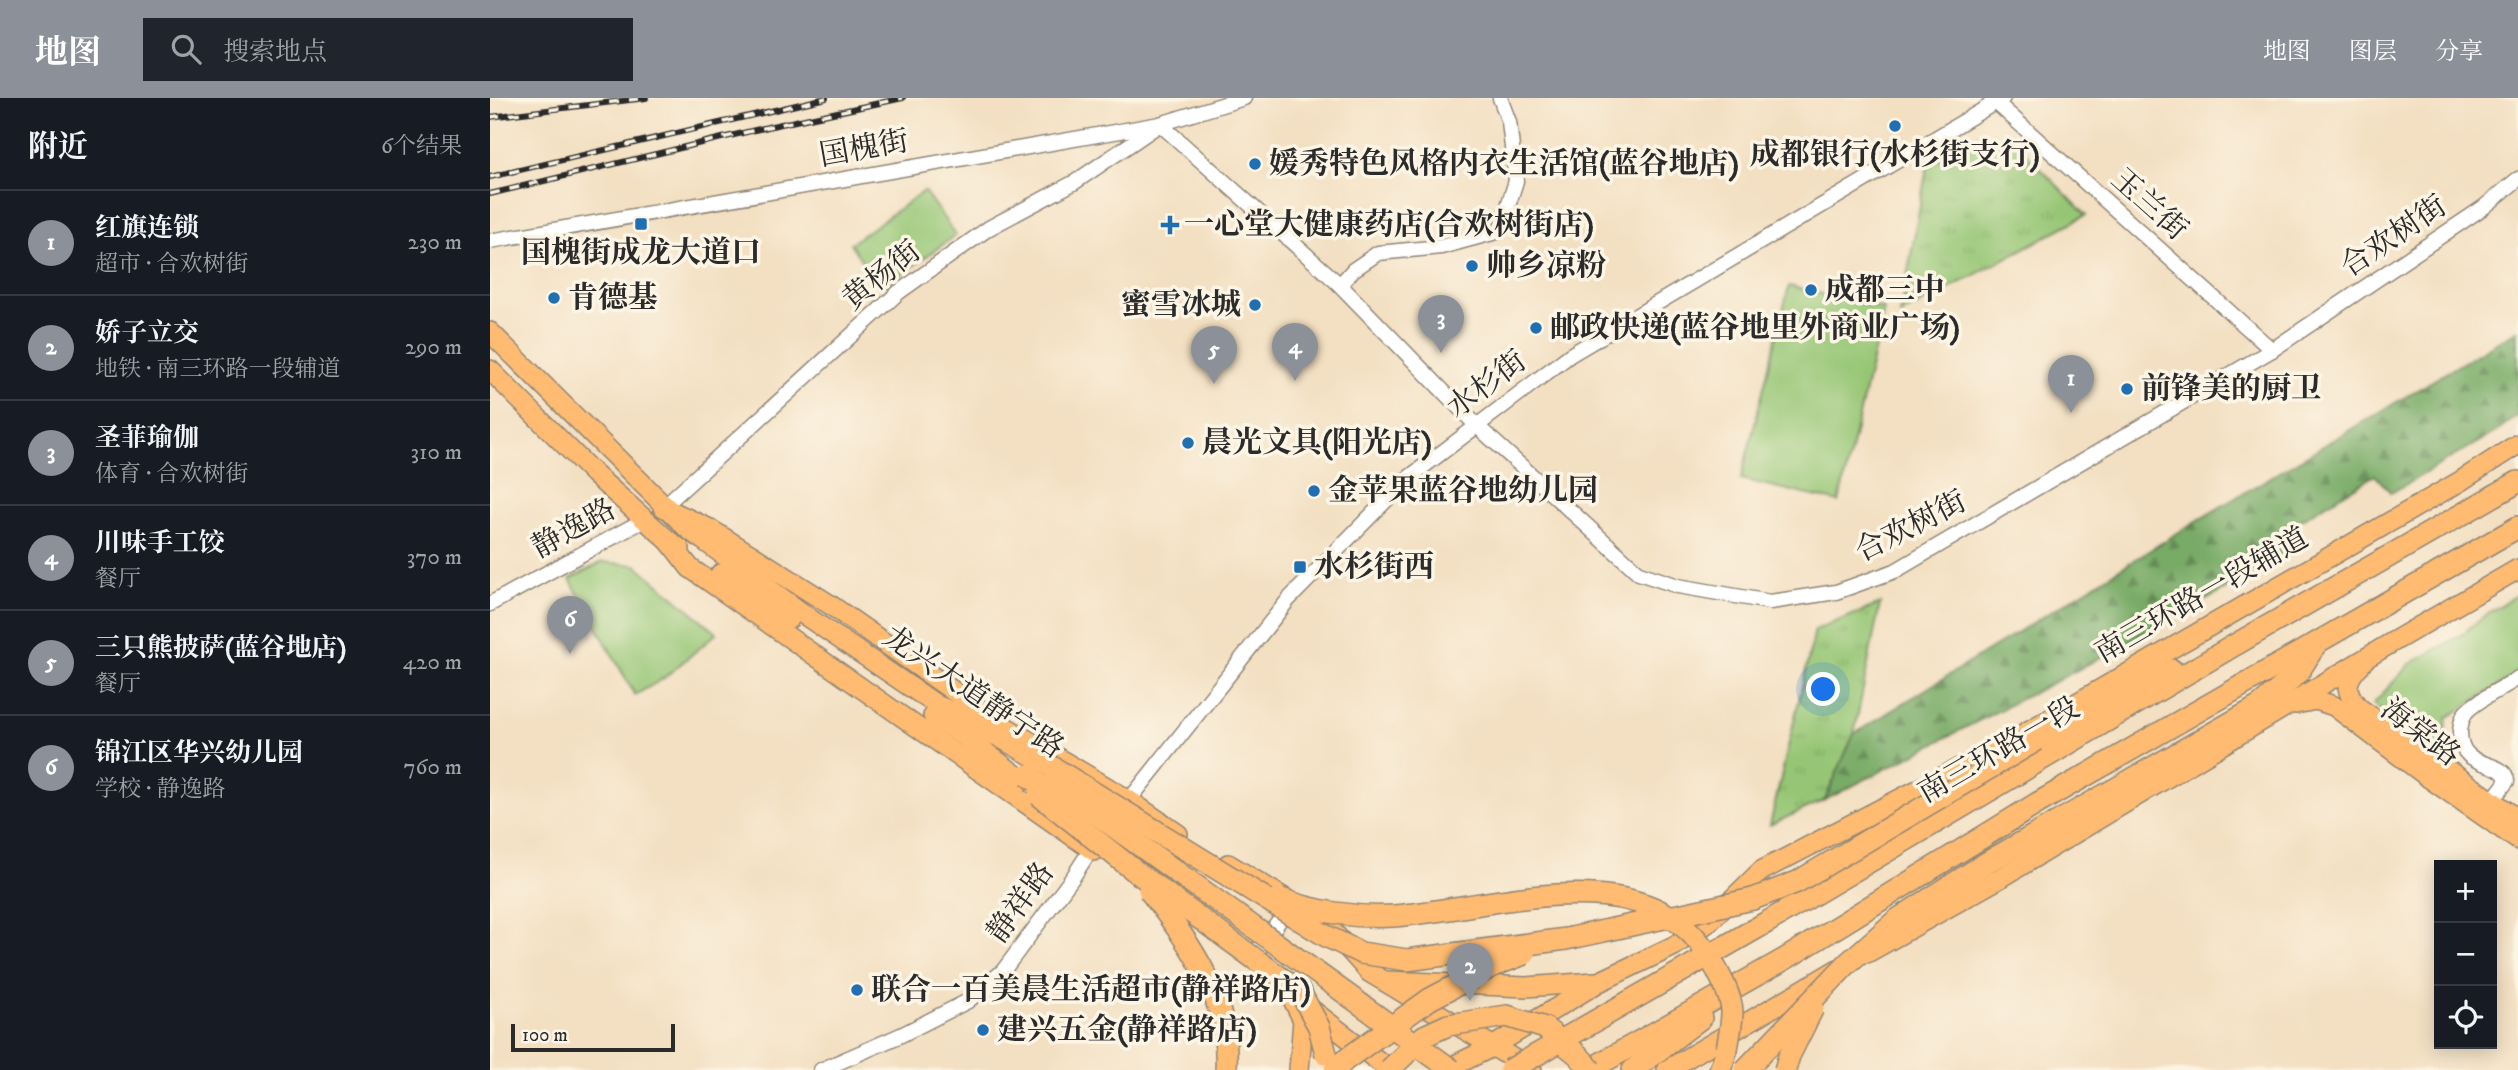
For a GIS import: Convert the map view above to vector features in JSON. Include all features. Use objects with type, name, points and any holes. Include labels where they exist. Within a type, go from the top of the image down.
[{"type":"highway","name":"南三环路一段","points":[[1510,1070],[2518,482]]},
{"type":"highway","points":[[1389,1070],[1424,1036],[1448,1025],[1507,1016],[1545,1028],[1590,1070],[1785,959],[2028,809],[2518,527]]},
{"type":"highway","points":[[1745,1070],[1847,962],[1898,919],[1986,863],[2260,706],[2298,673],[2318,642]]},
{"type":"highway","points":[[970,742],[1029,770],[1238,881],[1326,936],[1361,953],[1407,960],[1566,939],[1753,899],[1797,882],[2126,690],[2233,646]]},
{"type":"highway","points":[[940,708],[985,728],[1135,871],[1300,992],[1319,1027],[1328,1070]]},
{"type":"highway","name":"龙兴大道静宁路","points":[[1029,770],[1434,1070]]},
{"type":"highway","name":"龙兴大道静宁路","points":[[1029,770],[1451,1070]]},
{"type":"highway","points":[[1135,871],[1186,940],[1208,976],[1221,1013],[1227,1046],[1226,1070]]},
{"type":"highway","points":[[1238,881],[1287,901],[1338,914],[1416,914],[1542,895],[1594,895],[1635,901],[1677,919],[1699,939],[1718,972],[1732,1009],[1727,1049],[1720,1070]]},
{"type":"highway","points":[[1335,1070],[1430,999],[1493,966],[1566,939]]},
{"type":"highway","points":[[1785,1070],[1813,1007],[1847,962]]},
{"type":"highway","points":[[1633,1070],[1751,977]]},
{"type":"main road","name":"龙兴大道静宁路","points":[[490,332],[687,528],[806,616],[940,708]]},
{"type":"main road","name":"龙兴大道静宁路","points":[[490,370],[594,474],[669,541],[812,631],[970,742]]},
{"type":"main road","name":"南三环路一段辅道","points":[[1445,1070],[1492,1047],[1600,982],[1674,946],[1709,922],[1761,871],[2004,746],[2459,482],[2518,444]]},
{"type":"main road","points":[[663,507],[710,529],[830,604],[999,723],[1324,922],[1369,972],[1532,1070]]},
{"type":"main road","points":[[669,541],[690,568],[1092,849],[1289,992],[1389,1070]]},
{"type":"main road","points":[[1667,1070],[1792,995],[2014,870],[2518,569]]},
{"type":"main road","name":"海棠路","points":[[2366,658],[2351,675],[2347,688],[2351,699],[2518,819]]},
{"type":"main road","name":"海棠路","points":[[2278,710],[2316,699],[2334,706],[2429,778],[2518,840]]},
{"type":"main road","points":[[1369,972],[1389,982],[1526,987],[1600,982]]},
{"type":"main road","points":[[1289,992],[1303,1020],[1299,1070]]},
{"type":"main road","points":[[1691,1070],[1699,1052]]},
{"type":"street","name":"国槐街","points":[[490,241],[1160,124],[1244,98]]},
{"type":"street","points":[[1340,285],[1353,270],[1378,253],[1441,247],[1500,231],[1516,181],[1509,122],[1500,98]]},
{"type":"street","name":"玉兰街","points":[[1997,100],[2272,351]]},
{"type":"street","name":"水杉街","points":[[1130,801],[1289,599],[1407,479],[1570,355],[1997,100]]},
{"type":"street","name":"合欢树街","points":[[1160,124],[1340,285],[1476,425],[1639,573],[1678,586],[1770,603],[1836,592],[1895,571],[2272,351],[2484,207],[2518,179]]},
{"type":"street","name":"黄杨街","points":[[663,507],[899,292],[989,228],[1075,182],[1160,124]]},
{"type":"street","name":"静逸路","points":[[490,604],[646,519]]},
{"type":"street","points":[[2492,801],[2507,781],[2507,776],[2503,771],[2474,761],[2467,755],[2460,735],[2461,724],[2463,715],[2470,708],[2518,678]]},
{"type":"street","name":"静祥路","points":[[821,1070],[901,1035],[968,1001],[1003,971],[1073,877],[1110,821],[1130,801]]},
{"type":"street","points":[[1227,949],[1247,953],[1259,949],[1293,902]]},
{"type":"green space","points":[[1977,136],[2013,140],[2086,215],[1900,315],[1927,167]]},
{"type":"green space","points":[[924,191],[956,235],[882,288],[850,244]]},
{"type":"green space","points":[[1789,286],[1884,309],[1839,502],[1741,479]]},
{"type":"green space","points":[[2518,330],[2518,415],[2494,433],[2391,493],[2375,475],[2287,528],[2300,549],[2077,670],[1825,800],[1854,734],[2200,519]]},
{"type":"green space","points":[[602,562],[636,565],[717,633],[664,678],[635,695],[570,579]]},
{"type":"green space","points":[[2518,594],[2518,673],[2447,718],[2444,753],[2373,704],[2410,664],[2461,635],[2485,615]]},
{"type":"green space","points":[[1880,604],[1854,734],[1825,800],[1770,825],[1815,630]]},
{"type":"railway","points":[[490,117],[646,98]]},
{"type":"railway","points":[[490,177],[826,98]]},
{"type":"railway","points":[[490,194],[772,126],[903,98]]},
{"type":"place","name":"成都银行(水杉街支行)","points":[[1895,126]]},
{"type":"place","name":"媛秀特色风格内衣生活馆(蓝谷地店)","points":[[1255,164]]},
{"type":"place","name":"国槐街成龙大道口","points":[[641,224]]},
{"type":"place","name":"一心堂大健康药店(合欢树街店)","points":[[1170,225]]},
{"type":"place","name":"帅乡凉粉","points":[[1472,266]]},
{"type":"place","name":"成都三中","points":[[1811,290]]},
{"type":"place","name":"肯德基","points":[[554,298]]},
{"type":"place","name":"蜜雪冰城","points":[[1255,305]]},
{"type":"place","name":"邮政快递(蓝谷地里外商业广场)","points":[[1536,328]]},
{"type":"place","name":"圣菲瑜伽","points":[[1441,353]]},
{"type":"place","name":"川味手工饺","points":[[1295,381]]},
{"type":"place","name":"三只熊披萨(蓝谷地店)","points":[[1214,384]]},
{"type":"place","name":"前锋美的厨卫","points":[[2127,389]]},
{"type":"place","name":"红旗连锁","points":[[2071,413]]},
{"type":"place","name":"晨光文具(阳光店)","points":[[1188,443]]},
{"type":"place","name":"金苹果蓝谷地幼儿园","points":[[1314,491]]},
{"type":"place","name":"水杉街西","points":[[1300,567]]},
{"type":"place","name":"锦江区华兴幼儿园","points":[[570,654]]},
{"type":"place","name":"联合一百美晨生活超市(静祥路店)","points":[[857,990]]},
{"type":"place","name":"娇子立交","points":[[1470,1001]]},
{"type":"place","name":"建兴五金(静祥路店)","points":[[983,1030]]}]
